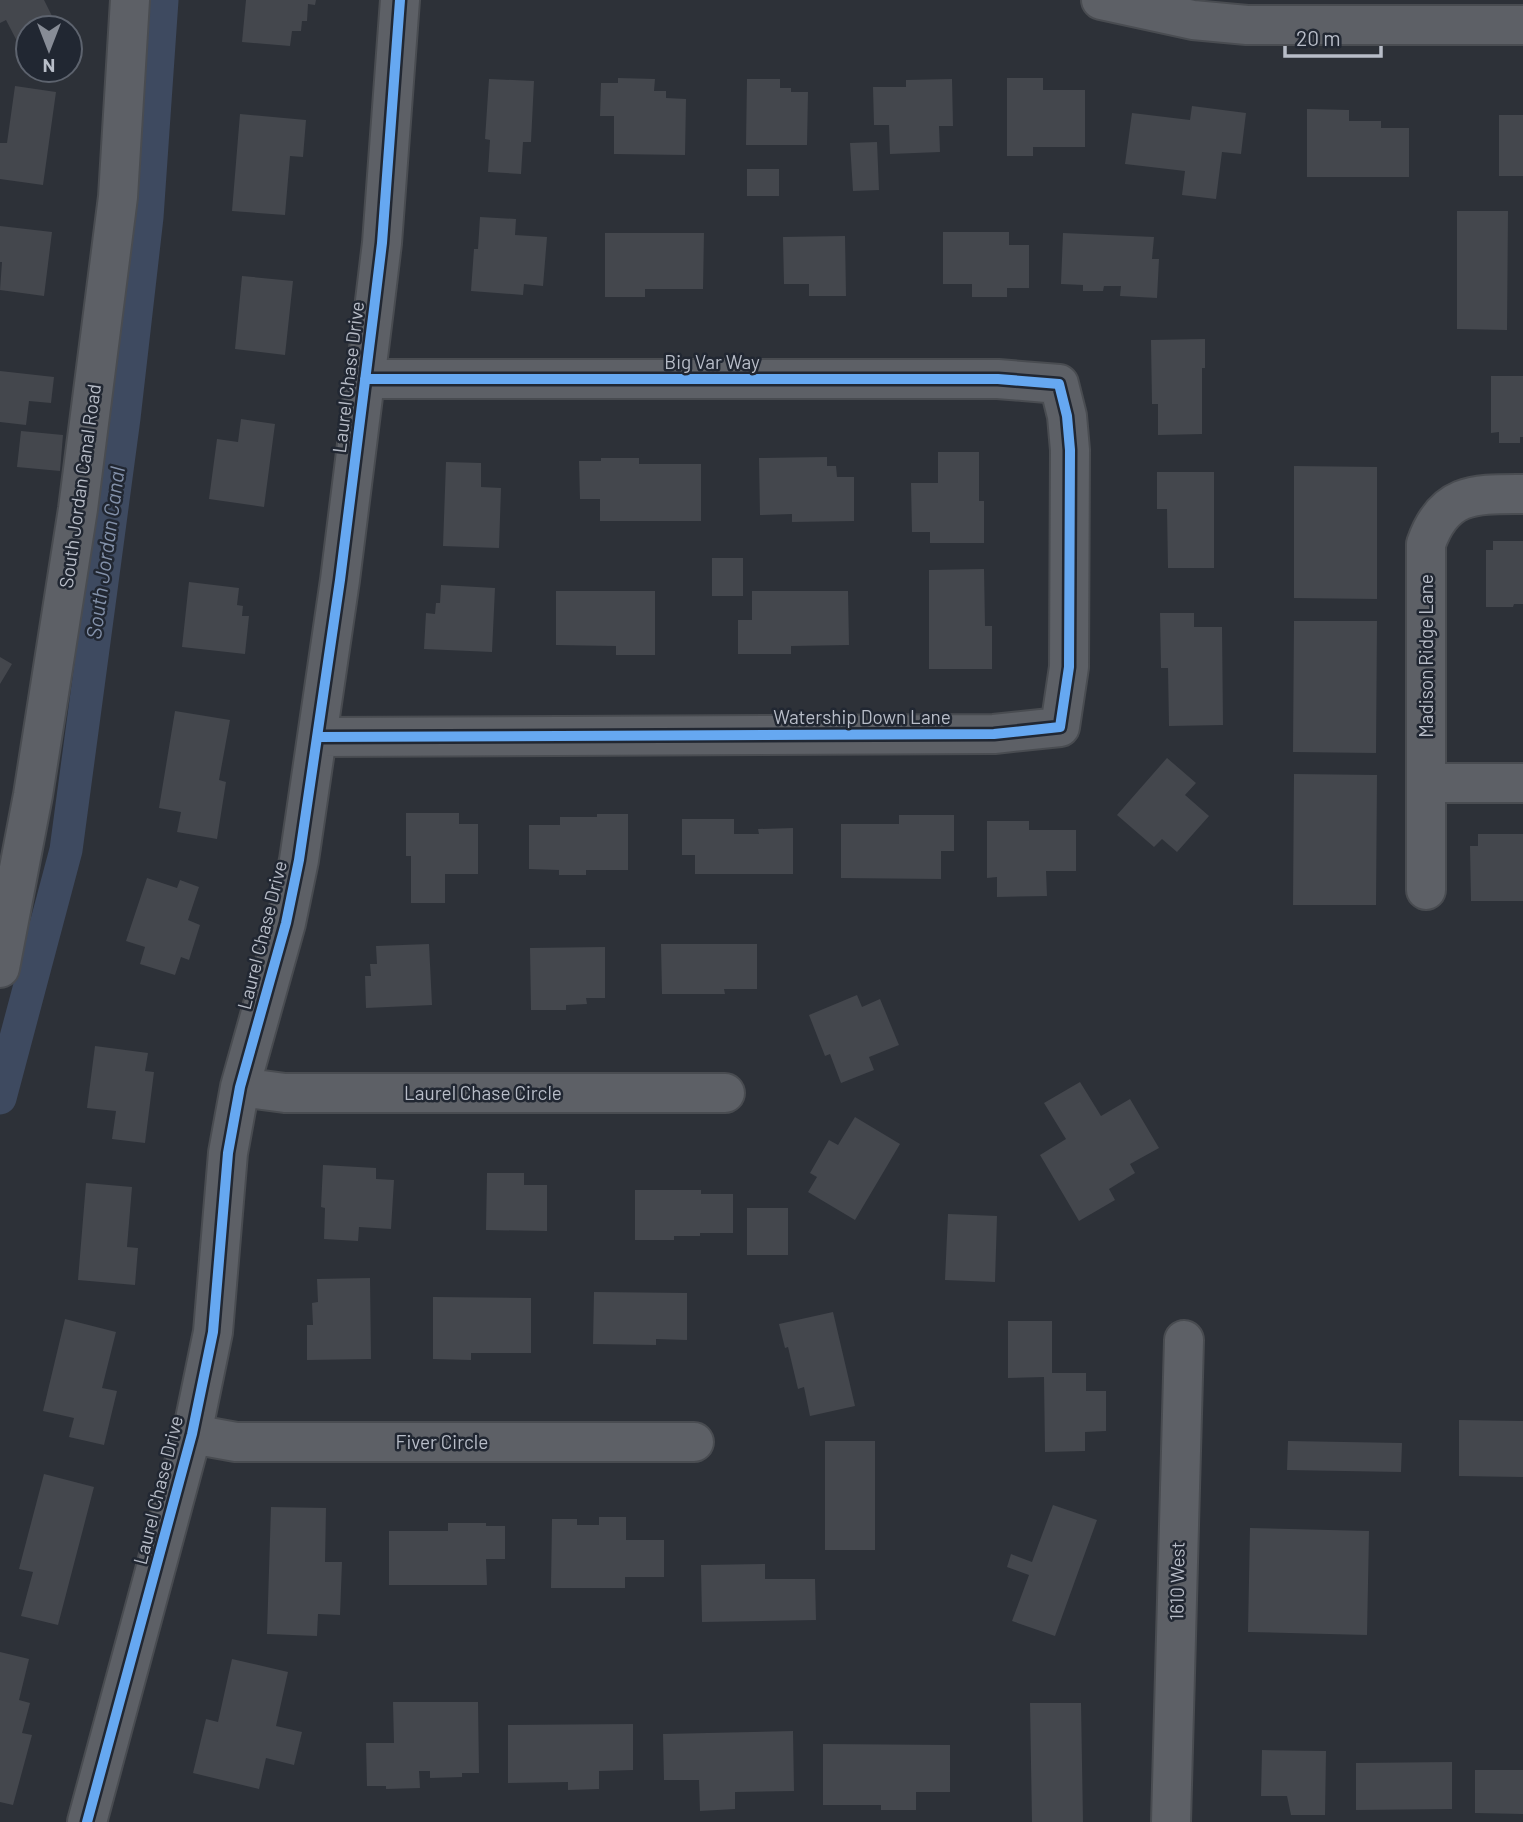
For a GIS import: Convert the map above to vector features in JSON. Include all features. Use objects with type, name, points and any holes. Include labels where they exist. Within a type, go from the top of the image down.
[{"type":"street","name":"South Jordan Canal Road","points":[[0,968],[33,794],[78,509],[117,197],[130,0]]},
{"type":"street","name":"Laurel Chase Drive","points":[[88,1822],[192,1434],[213,1332],[228,1153],[240,1087],[286,923],[299,860],[341,580],[382,243],[400,0]]},
{"type":"street","points":[[1101,0],[1193,20],[1247,26],[1523,25]]},
{"type":"street","name":"Big Var Way","points":[[365,379],[998,379],[1059,384]]},
{"type":"street","name":"Watership Down Lane","points":[[318,737],[994,734],[1060,727],[1069,667],[1070,450],[1067,416],[1059,384]]},
{"type":"street","name":"Madison Ridge Lane","points":[[1426,890],[1426,544],[1433,524],[1447,508],[1466,498],[1487,494],[1523,494]]},
{"type":"street","points":[[1426,783],[1523,783]]},
{"type":"street","name":"Laurel Chase Circle","points":[[240,1087],[285,1093],[725,1093]]},
{"type":"street","name":"1610 West","points":[[1171,1822],[1184,1340]]},
{"type":"street","name":"Fiver Circle","points":[[192,1434],[236,1443],[694,1443]]},
{"type":"building","points":[[0,0],[44,0],[51,14],[14,14],[14,35],[6,20],[0,23]]},
{"type":"building","points":[[246,0],[316,0],[315,5],[308,4],[307,21],[302,21],[301,31],[292,31],[290,46],[242,42]]},
{"type":"building","points":[[618,78],[655,79],[654,91],[666,91],[666,98],[686,99],[685,155],[614,154],[614,116],[600,116],[601,83],[618,83]]},
{"type":"building","points":[[1007,78],[1043,78],[1043,90],[1085,90],[1085,147],[1033,147],[1033,156],[1007,156]]},
{"type":"building","points":[[489,79],[534,81],[531,142],[523,142],[521,174],[488,172],[490,140],[485,139]]},
{"type":"building","points":[[747,79],[780,79],[780,88],[791,88],[791,92],[808,92],[807,145],[746,145]]},
{"type":"building","points":[[952,79],[953,126],[939,126],[940,152],[890,154],[889,125],[874,125],[873,87],[906,87],[906,80]]},
{"type":"building","points":[[15,86],[56,92],[43,185],[0,179],[0,143],[7,143]]},
{"type":"building","points":[[1192,106],[1246,113],[1241,154],[1222,152],[1216,199],[1182,195],[1185,171],[1125,164],[1132,113],[1190,120]]},
{"type":"building","points":[[1307,109],[1349,110],[1349,121],[1381,121],[1381,128],[1409,128],[1409,177],[1307,177]]},
{"type":"building","points":[[240,114],[306,120],[303,157],[290,156],[285,215],[232,211]]},
{"type":"building","points":[[1499,115],[1523,115],[1523,176],[1499,176]]},
{"type":"building","points":[[877,142],[879,190],[853,191],[850,143]]},
{"type":"building","points":[[747,169],[779,169],[779,196],[747,196]]},
{"type":"building","points":[[1457,211],[1508,211],[1507,330],[1457,329]]},
{"type":"building","points":[[480,217],[516,219],[515,235],[547,237],[543,286],[524,284],[523,295],[471,291]]},
{"type":"building","points":[[0,226],[52,232],[44,296],[0,290]]},
{"type":"building","points":[[943,232],[1009,232],[1009,245],[1029,245],[1029,288],[1007,288],[1007,297],[972,297],[972,284],[943,284]]},
{"type":"building","points":[[605,233],[704,233],[703,289],[645,289],[645,297],[605,297]]},
{"type":"building","points":[[1063,233],[1154,237],[1152,259],[1159,259],[1157,298],[1120,296],[1121,286],[1104,286],[1103,291],[1083,291],[1083,285],[1061,284]]},
{"type":"building","points":[[845,236],[846,296],[809,296],[809,284],[784,284],[783,237]]},
{"type":"building","points":[[242,276],[293,281],[285,355],[235,349]]},
{"type":"building","points":[[1205,339],[1202,434],[1158,435],[1158,404],[1152,404],[1151,340]]},
{"type":"building","points":[[0,371],[54,377],[51,403],[29,401],[26,425],[0,422]]},
{"type":"building","points":[[1491,376],[1523,376],[1523,437],[1520,437],[1520,443],[1499,443],[1499,432],[1491,433]]},
{"type":"building","points":[[241,419],[275,424],[264,507],[209,499],[217,439],[238,442]]},
{"type":"building","points":[[21,431],[63,435],[60,471],[17,467]]},
{"type":"building","points":[[938,452],[979,452],[979,501],[984,501],[984,543],[930,543],[930,532],[912,532],[911,483],[938,483]]},
{"type":"building","points":[[827,457],[827,466],[836,466],[837,477],[854,477],[854,521],[792,522],[792,514],[760,515],[759,458]]},
{"type":"building","points":[[601,458],[639,458],[639,464],[701,464],[701,521],[600,521],[600,499],[580,499],[579,461],[601,461]]},
{"type":"building","points":[[446,462],[481,463],[481,487],[501,488],[499,548],[443,546]]},
{"type":"building","points":[[1294,466],[1377,467],[1377,599],[1294,598]]},
{"type":"building","points":[[1157,472],[1214,472],[1214,568],[1168,568],[1167,509],[1157,509]]},
{"type":"building","points":[[1493,541],[1523,541],[1523,604],[1514,604],[1513,607],[1486,607],[1486,550],[1493,550]]},
{"type":"building","points":[[712,558],[743,558],[743,596],[712,596]]},
{"type":"building","points":[[984,569],[985,626],[992,626],[992,669],[929,669],[929,570]]},
{"type":"building","points":[[189,582],[239,588],[237,605],[243,606],[242,616],[249,616],[245,654],[182,647]]},
{"type":"building","points":[[441,585],[495,588],[492,652],[424,649],[426,613],[435,614],[436,603],[440,603]]},
{"type":"building","points":[[556,591],[655,591],[655,655],[616,655],[616,646],[556,645]]},
{"type":"building","points":[[752,591],[848,591],[849,645],[791,646],[791,654],[738,654],[738,620],[752,620]]},
{"type":"building","points":[[1160,613],[1194,613],[1194,627],[1222,627],[1223,725],[1169,726],[1168,668],[1161,668]]},
{"type":"building","points":[[1294,621],[1377,621],[1376,753],[1293,752]]},
{"type":"building","points":[[0,657],[12,664],[0,684]]},
{"type":"building","points":[[175,711],[230,720],[219,780],[226,782],[217,839],[177,832],[181,812],[159,808]]},
{"type":"building","points":[[1167,758],[1196,783],[1185,795],[1209,816],[1177,852],[1162,839],[1154,847],[1117,815]]},
{"type":"building","points":[[1294,774],[1377,775],[1376,905],[1293,905]]},
{"type":"building","points":[[406,813],[459,813],[459,824],[478,824],[478,874],[445,874],[445,903],[411,903],[411,856],[406,856]]},
{"type":"building","points":[[597,814],[628,814],[628,870],[586,870],[586,875],[559,875],[559,870],[529,869],[529,825],[560,825],[560,817],[597,817]]},
{"type":"building","points":[[899,815],[954,815],[954,851],[941,851],[941,879],[841,878],[841,824],[899,824]]},
{"type":"building","points":[[682,819],[734,819],[734,834],[759,834],[758,829],[793,828],[793,874],[695,874],[695,855],[682,855]]},
{"type":"building","points":[[987,821],[1029,821],[1029,830],[1076,830],[1076,871],[1046,871],[1047,896],[997,897],[997,877],[987,878]]},
{"type":"building","points":[[1478,834],[1523,834],[1523,901],[1471,901],[1470,846],[1478,846]]},
{"type":"building","points":[[147,878],[177,888],[180,880],[199,887],[188,920],[200,925],[189,960],[181,957],[175,975],[140,964],[145,947],[126,941]]},
{"type":"building","points":[[429,944],[432,1005],[366,1008],[365,976],[371,976],[370,964],[377,964],[376,946]]},
{"type":"building","points":[[661,944],[757,944],[757,989],[724,989],[725,994],[662,994]]},
{"type":"building","points":[[605,947],[605,998],[586,998],[587,1004],[566,1005],[566,1010],[531,1010],[530,948]]},
{"type":"building","points":[[857,995],[862,1007],[880,999],[899,1045],[869,1057],[874,1070],[841,1083],[830,1054],[825,1056],[809,1015]]},
{"type":"building","points":[[95,1046],[148,1053],[145,1071],[154,1072],[145,1143],[112,1139],[116,1111],[87,1108]]},
{"type":"building","points":[[1080,1082],[1101,1116],[1130,1099],[1159,1148],[1130,1164],[1135,1173],[1109,1189],[1115,1200],[1079,1221],[1040,1155],[1066,1139],[1044,1103]]},
{"type":"building","points":[[855,1117],[900,1144],[855,1220],[808,1192],[817,1177],[810,1173],[829,1140],[838,1145]]},
{"type":"building","points":[[323,1165],[376,1168],[376,1179],[394,1180],[391,1229],[359,1227],[358,1241],[324,1239],[325,1208],[321,1207]]},
{"type":"building","points":[[487,1173],[524,1173],[524,1185],[547,1185],[547,1231],[486,1230]]},
{"type":"building","points":[[86,1183],[132,1187],[127,1247],[138,1248],[135,1285],[78,1280]]},
{"type":"building","points":[[635,1190],[701,1190],[701,1194],[733,1194],[733,1233],[674,1236],[674,1240],[635,1240]]},
{"type":"building","points":[[747,1208],[788,1208],[788,1255],[747,1255]]},
{"type":"building","points":[[948,1214],[997,1216],[995,1282],[945,1280]]},
{"type":"building","points":[[370,1278],[371,1359],[307,1360],[307,1325],[313,1325],[312,1303],[318,1302],[317,1279]]},
{"type":"building","points":[[594,1292],[687,1293],[687,1340],[656,1339],[656,1345],[593,1344]]},
{"type":"building","points":[[433,1297],[531,1298],[531,1353],[471,1353],[471,1360],[433,1359]]},
{"type":"building","points":[[833,1312],[855,1406],[810,1416],[804,1387],[798,1389],[788,1347],[785,1348],[779,1324]]},
{"type":"building","points":[[65,1319],[116,1332],[102,1388],[117,1391],[104,1445],[69,1437],[74,1418],[43,1411]]},
{"type":"building","points":[[1008,1321],[1052,1321],[1052,1373],[1086,1373],[1086,1391],[1106,1391],[1106,1431],[1085,1432],[1085,1451],[1045,1452],[1044,1377],[1008,1378]]},
{"type":"building","points":[[1459,1420],[1523,1421],[1523,1477],[1459,1476]]},
{"type":"building","points":[[825,1441],[875,1441],[875,1550],[825,1550]]},
{"type":"building","points":[[1288,1441],[1402,1443],[1401,1472],[1287,1470]]},
{"type":"building","points":[[44,1474],[94,1487],[58,1625],[21,1616],[33,1572],[19,1569]]},
{"type":"building","points":[[1053,1505],[1097,1520],[1055,1636],[1012,1621],[1029,1575],[1007,1567],[1011,1554],[1032,1562]]},
{"type":"building","points":[[271,1507],[326,1508],[325,1562],[342,1562],[340,1615],[318,1614],[317,1636],[267,1634]]},
{"type":"building","points":[[599,1517],[626,1517],[626,1540],[664,1540],[664,1577],[625,1577],[625,1588],[551,1588],[552,1519],[577,1519],[577,1525],[599,1525]]},
{"type":"building","points":[[448,1523],[505,1526],[505,1559],[486,1559],[487,1585],[389,1585],[389,1531],[448,1531]]},
{"type":"building","points":[[1250,1528],[1369,1531],[1367,1635],[1248,1632]]},
{"type":"building","points":[[765,1564],[765,1579],[815,1579],[816,1620],[702,1622],[701,1565]]},
{"type":"building","points":[[0,1652],[29,1659],[19,1700],[30,1703],[22,1733],[32,1735],[13,1805],[0,1802]]},
{"type":"building","points":[[232,1659],[288,1672],[276,1726],[302,1732],[294,1765],[266,1758],[259,1789],[193,1773],[206,1719],[218,1722]]},
{"type":"building","points":[[393,1702],[478,1702],[479,1773],[462,1773],[462,1777],[430,1778],[430,1771],[419,1771],[420,1788],[386,1789],[386,1786],[367,1786],[366,1743],[394,1743]]},
{"type":"building","points":[[1030,1703],[1081,1703],[1083,1822],[1032,1822]]},
{"type":"building","points":[[633,1724],[633,1770],[599,1771],[599,1789],[568,1790],[568,1782],[508,1783],[508,1725]]},
{"type":"building","points":[[793,1731],[794,1791],[735,1792],[735,1809],[700,1811],[699,1780],[664,1780],[663,1734]]},
{"type":"building","points":[[823,1744],[950,1745],[950,1792],[916,1792],[916,1810],[881,1810],[881,1805],[823,1805]]},
{"type":"building","points":[[1262,1750],[1326,1751],[1325,1815],[1291,1815],[1287,1796],[1261,1796]]},
{"type":"building","points":[[1452,1762],[1452,1809],[1356,1810],[1356,1763]]},
{"type":"building","points":[[1475,1770],[1523,1770],[1523,1814],[1475,1813]]},
{"type":"waterway","name":"South Jordan Canal","points":[[0,1098],[66,850],[124,418],[147,217],[162,0]]},
{"type":"cycle path","points":[[87,1822],[192,1434],[213,1332],[228,1153],[240,1087],[286,923],[299,860],[340,580],[382,243],[400,0]]},
{"type":"cycle path","points":[[318,737],[994,734],[1060,727],[1069,667],[1070,450],[1067,416],[1059,384],[998,379],[365,379]]}]
